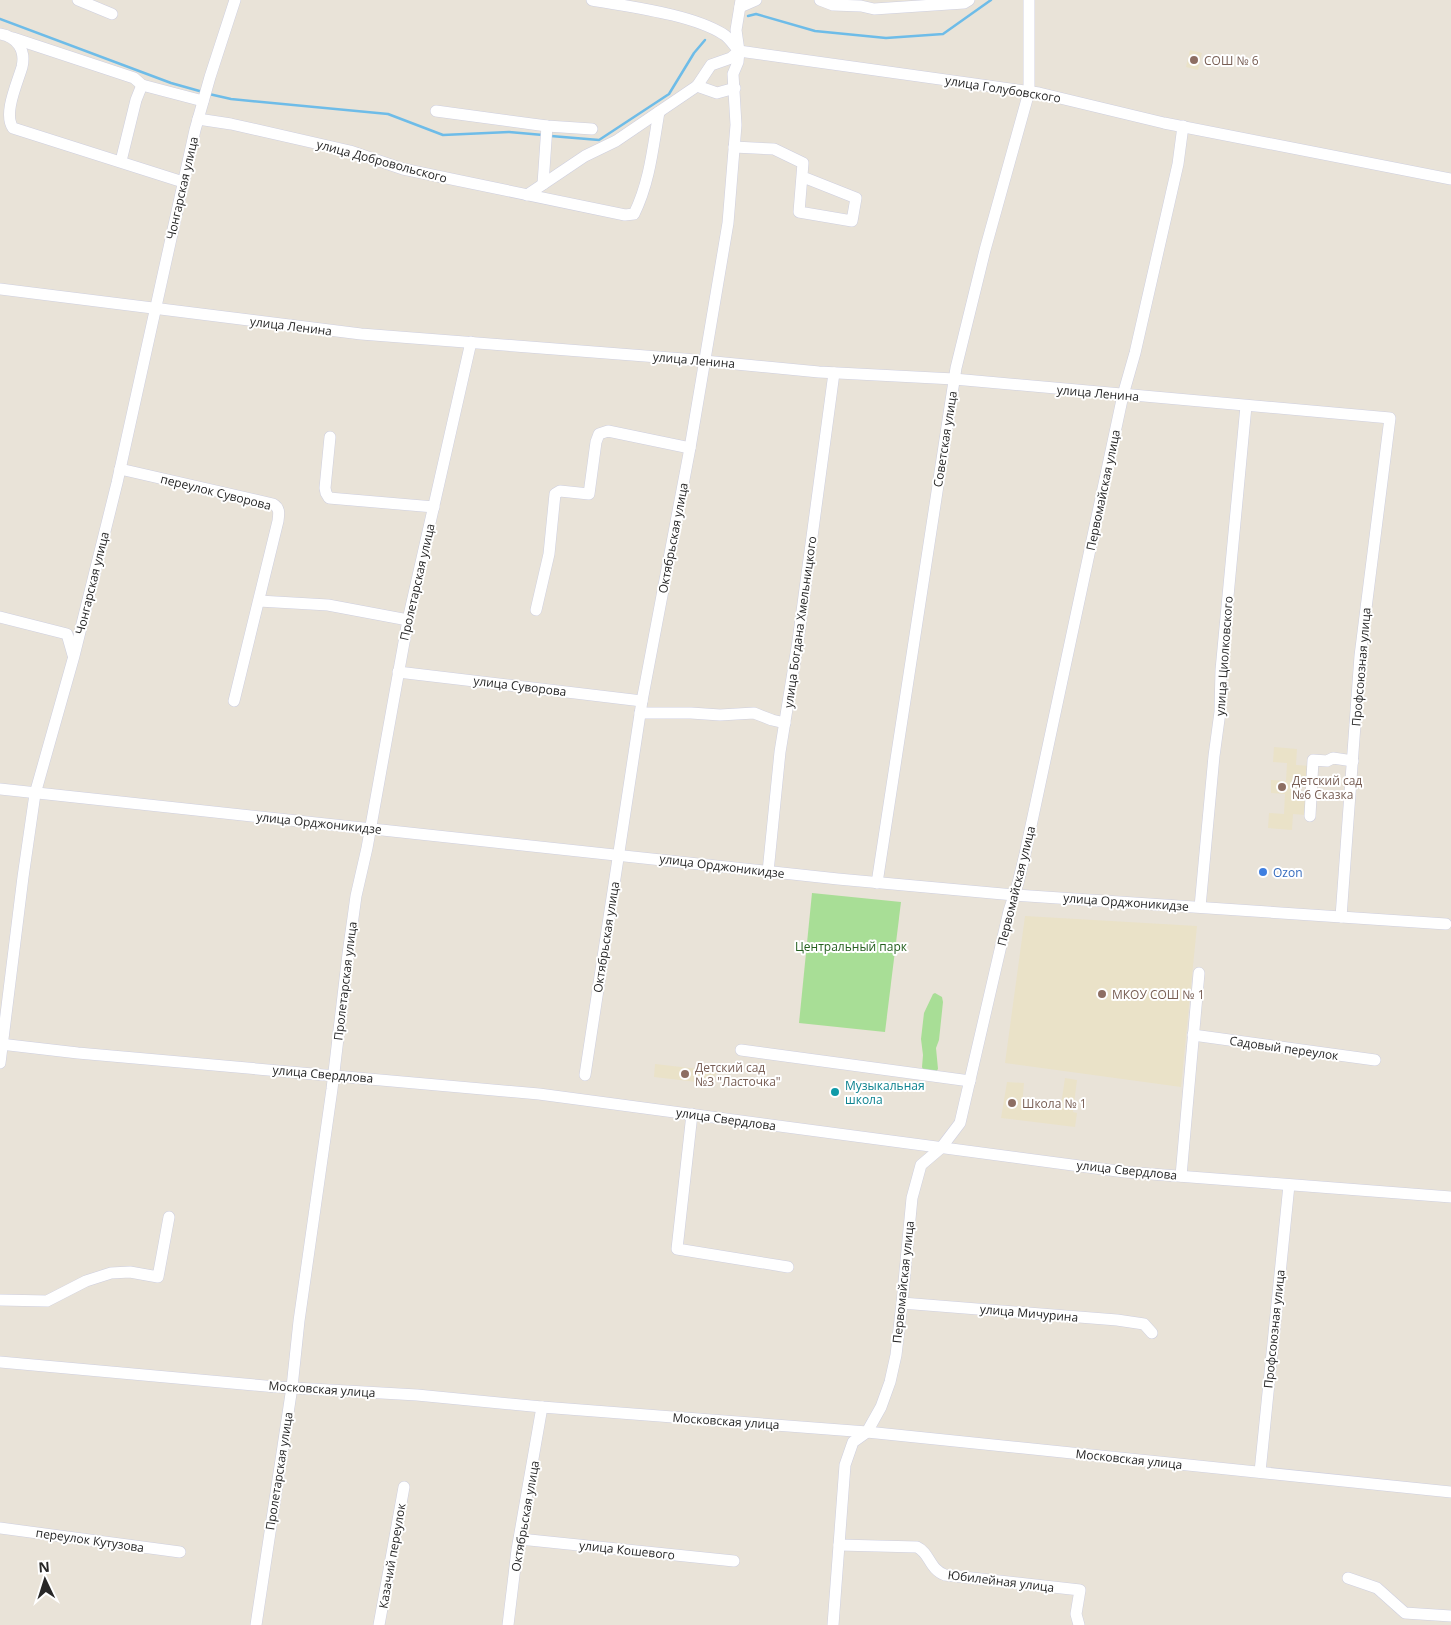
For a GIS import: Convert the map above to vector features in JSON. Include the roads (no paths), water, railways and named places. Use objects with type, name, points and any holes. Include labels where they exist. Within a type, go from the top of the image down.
[{"type":"street","points":[[78,0],[112,14]]},
{"type":"street","name":"Чонгарская улица","points":[[0,1063],[36,794],[74,656],[120,469],[198,119],[235,0]]},
{"type":"street","points":[[527,195],[584,156],[616,141],[659,112],[697,86],[711,65],[730,58],[739,51],[726,35],[703,24],[645,9],[592,0]]},
{"type":"street","points":[[741,4],[756,0]]},
{"type":"street","points":[[820,0],[833,5],[883,9],[964,3],[969,0]]},
{"type":"street","name":"Советская улица","points":[[877,883],[954,379],[985,250],[1029,92],[1029,0]]},
{"type":"street","name":"Октябрьская улица","points":[[585,1075],[642,701],[690,448],[728,223],[736,125],[733,74],[738,62],[739,51],[736,30],[741,4]]},
{"type":"street","points":[[0,34],[134,78],[142,86],[203,103]]},
{"type":"street","points":[[12,38],[19,44],[24,60],[9,113],[10,124],[13,128],[183,182]]},
{"type":"street","name":"улица Голубовского","points":[[739,51],[1039,93],[1183,126],[1451,179]]},
{"type":"street","points":[[121,161],[136,100],[142,86]]},
{"type":"street","points":[[697,86],[716,93],[735,88]]},
{"type":"street","points":[[436,111],[547,126],[592,129]]},
{"type":"street","name":"улица Добровольского","points":[[198,119],[231,124],[350,151],[403,169],[625,215],[634,214],[642,199],[659,112]]},
{"type":"street","points":[[543,184],[547,126]]},
{"type":"street","name":"Первомайская улица","points":[[833,1625],[845,1466],[853,1442],[867,1432],[881,1407],[890,1382],[896,1356],[912,1198],[921,1165],[941,1148],[960,1123],[1040,785],[1123,396],[1135,353],[1178,164],[1183,126]]},
{"type":"street","points":[[734,147],[774,149],[803,162],[799,212],[852,221],[856,198],[802,176]]},
{"type":"street","name":"улица Ленина","points":[[0,289],[361,334],[834,373],[954,379],[1123,396],[1390,418]]},
{"type":"street","name":"Пролетарская улица","points":[[256,1625],[292,1387],[299,1321],[351,934],[408,620],[471,342]]},
{"type":"street","name":"улица Богдана Хмельницкого","points":[[768,872],[780,752],[815,520],[834,373]]},
{"type":"street","name":"улица Циолковского","points":[[1200,907],[1213,764],[1220,712],[1221,670],[1246,406]]},
{"type":"street","name":"Профсоюзная улица","points":[[1341,917],[1360,656],[1390,418]]},
{"type":"street","points":[[536,610],[549,554],[555,494],[560,491],[589,494],[596,442],[599,434],[608,431],[690,448]]},
{"type":"street","points":[[330,436],[325,488],[329,498],[434,507]]},
{"type":"street","name":"переулок Суворова","points":[[120,469],[277,506],[279,516],[234,701]]},
{"type":"street","points":[[259,601],[328,605],[408,620]]},
{"type":"street","points":[[0,617],[67,634],[74,656]]},
{"type":"street","name":"улица Суворова","points":[[398,672],[642,701]]},
{"type":"street","points":[[640,713],[711,715],[754,713],[785,723]]},
{"type":"street","points":[[1310,816],[1313,760],[1327,761],[1333,758],[1353,760]]},
{"type":"street","name":"улица Орджоникидзе","points":[[0,790],[877,883],[1014,895],[1446,924]]},
{"type":"street","points":[[1181,1176],[1199,973]]},
{"type":"street","name":"Садовый переулок","points":[[1193,1035],[1375,1060]]},
{"type":"street","name":"улица Свердлова","points":[[2,1044],[78,1053],[539,1094],[1125,1172],[1451,1197]]},
{"type":"street","points":[[741,1050],[970,1081]]},
{"type":"street","points":[[692,1114],[677,1249],[788,1267]]},
{"type":"street","name":"Профсоюзная улица","points":[[1260,1472],[1289,1185]]},
{"type":"street","points":[[0,1300],[47,1302],[86,1281],[111,1273],[130,1272],[158,1277],[169,1218]]},
{"type":"street","name":"улица Мичурина","points":[[902,1302],[1117,1320],[1144,1324],[1152,1333]]},
{"type":"street","name":"Московская улица","points":[[0,1362],[867,1432],[1451,1492]]},
{"type":"street","name":"Октябрьская улица","points":[[508,1625],[542,1407]]},
{"type":"street","name":"Казачий переулок","points":[[379,1625],[404,1486]]},
{"type":"street","name":"переулок Кутузова","points":[[0,1528],[180,1552]]},
{"type":"street","name":"улица Кошевого","points":[[520,1539],[734,1562]]},
{"type":"street","name":"Юбилейная улица","points":[[839,1545],[917,1547],[925,1552],[931,1564],[938,1572],[945,1574],[1080,1590],[1076,1614],[1079,1625]]},
{"type":"street","points":[[1348,1578],[1377,1588],[1405,1613],[1451,1616]]},
{"type":"waterway","points":[[748,16],[756,14],[815,31],[886,38],[943,34],[991,0]]},
{"type":"waterway","points":[[0,19],[171,83],[203,92]]},
{"type":"waterway","points":[[551,136],[599,140],[669,94],[694,53],[705,40]]},
{"type":"waterway","points":[[209,94],[231,99],[388,114],[443,135],[509,132],[543,135]]},
{"type":"place","name":"СОШ № 6","points":[[1194,60]]},
{"type":"place","name":"Детский сад №6 Сказка","points":[[1282,787]]},
{"type":"place","name":"Ozon","points":[[1263,872]]},
{"type":"place","name":"МКОУ СОШ № 1","points":[[1102,994]]},
{"type":"place","name":"Детский сад №3 \"Ласточка\"","points":[[685,1074]]},
{"type":"place","name":"Музыкальная школа","points":[[835,1092]]},
{"type":"place","name":"Школа № 1","points":[[1012,1103]]},
{"type":"park label","name":"Центральный парк","points":[[851,946]]}]
